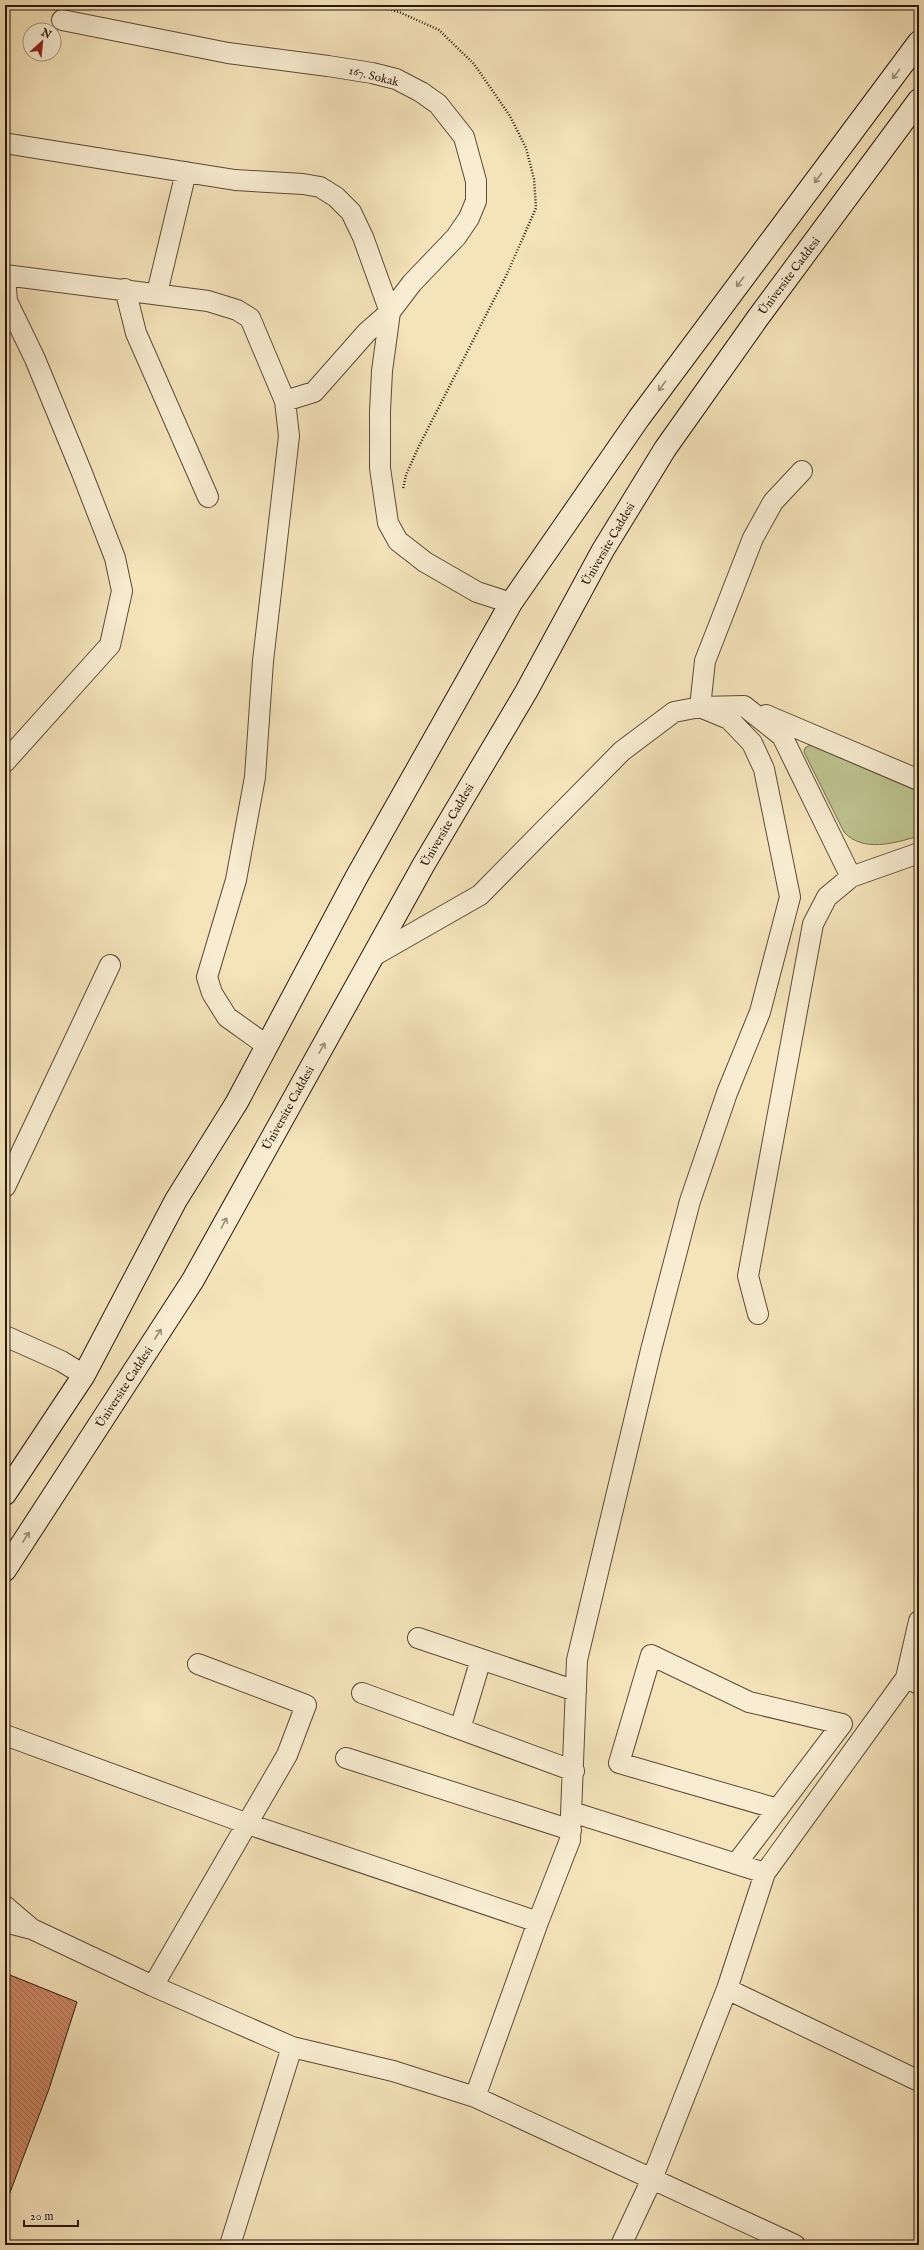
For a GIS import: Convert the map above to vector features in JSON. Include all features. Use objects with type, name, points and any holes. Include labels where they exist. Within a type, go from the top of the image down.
[{"type":"main road","points":[[5,1494],[84,1375],[176,1200],[237,1102],[356,878],[511,603],[639,418],[919,42]]},
{"type":"main road","name":"Üniversite Caddesi","points":[[5,1570],[194,1280],[256,1165],[375,955],[424,864],[526,692],[603,550],[665,449],[757,319],[919,100]]},
{"type":"street","name":"167. Sokak","points":[[62,20],[228,53],[372,73],[396,79],[421,92],[438,104],[464,137],[476,181],[476,201],[469,218],[456,237],[412,283],[390,312],[367,332],[314,392],[285,401]]},
{"type":"street","points":[[10,144],[235,180],[303,184],[320,187],[336,197],[351,212],[354,218],[390,312],[382,371],[380,411],[380,468],[388,523],[398,541],[426,562],[477,592],[511,603]]},
{"type":"street","points":[[157,293],[186,172]]},
{"type":"street","points":[[5,762],[110,645],[122,591],[115,558],[82,473],[35,359],[7,301],[5,275],[157,293],[208,301],[237,310],[250,318],[285,401],[289,436],[263,661],[255,777],[236,880],[207,977],[212,993],[227,1017],[266,1045]]},
{"type":"street","points":[[125,289],[136,333],[208,497]]},
{"type":"street","points":[[700,707],[705,661],[753,538],[772,502],[802,471]]},
{"type":"street","points":[[375,955],[480,895],[622,752],[674,712],[700,707],[744,706],[919,780]]},
{"type":"street","points":[[744,706],[782,736],[851,877]]},
{"type":"street","points":[[475,2096],[538,1922],[570,1840],[574,1771],[577,1660],[651,1350],[690,1201],[727,1093],[760,1012],[790,897],[764,768],[752,743],[729,719],[700,707]]},
{"type":"street","points":[[758,1314],[748,1276],[813,924],[827,897],[851,877],[919,853]]},
{"type":"street","points":[[5,1188],[110,965]]},
{"type":"street","points":[[5,1336],[61,1361],[84,1375]]},
{"type":"street","points":[[621,2245],[652,2179],[727,1989],[765,1873],[912,1681],[919,1621]]},
{"type":"street","points":[[418,1638],[576,1691]]},
{"type":"street","points":[[736,1864],[778,1809],[842,1724],[749,1702],[651,1655],[619,1763],[778,1809]]},
{"type":"street","points":[[460,1729],[481,1659]]},
{"type":"street","points":[[153,1986],[287,1755],[306,1705],[198,1664]]},
{"type":"street","points":[[362,1692],[574,1771]]},
{"type":"street","points":[[5,1735],[248,1824],[538,1922]]},
{"type":"street","points":[[346,1758],[571,1821],[765,1873]]},
{"type":"street","points":[[5,1906],[32,1929]]},
{"type":"street","points":[[5,1922],[32,1929],[153,1986],[292,2047],[392,2071],[475,2096],[795,2245]]},
{"type":"street","points":[[727,1989],[919,2081]]},
{"type":"street","points":[[230,2245],[292,2047]]},
{"type":"green space","points":[[810,745],[919,792],[919,836],[890,843],[870,844],[860,842],[844,832],[804,752],[805,748]]},
{"type":"building","points":[[5,1973],[77,2002],[49,2089],[6,2203]]}]
